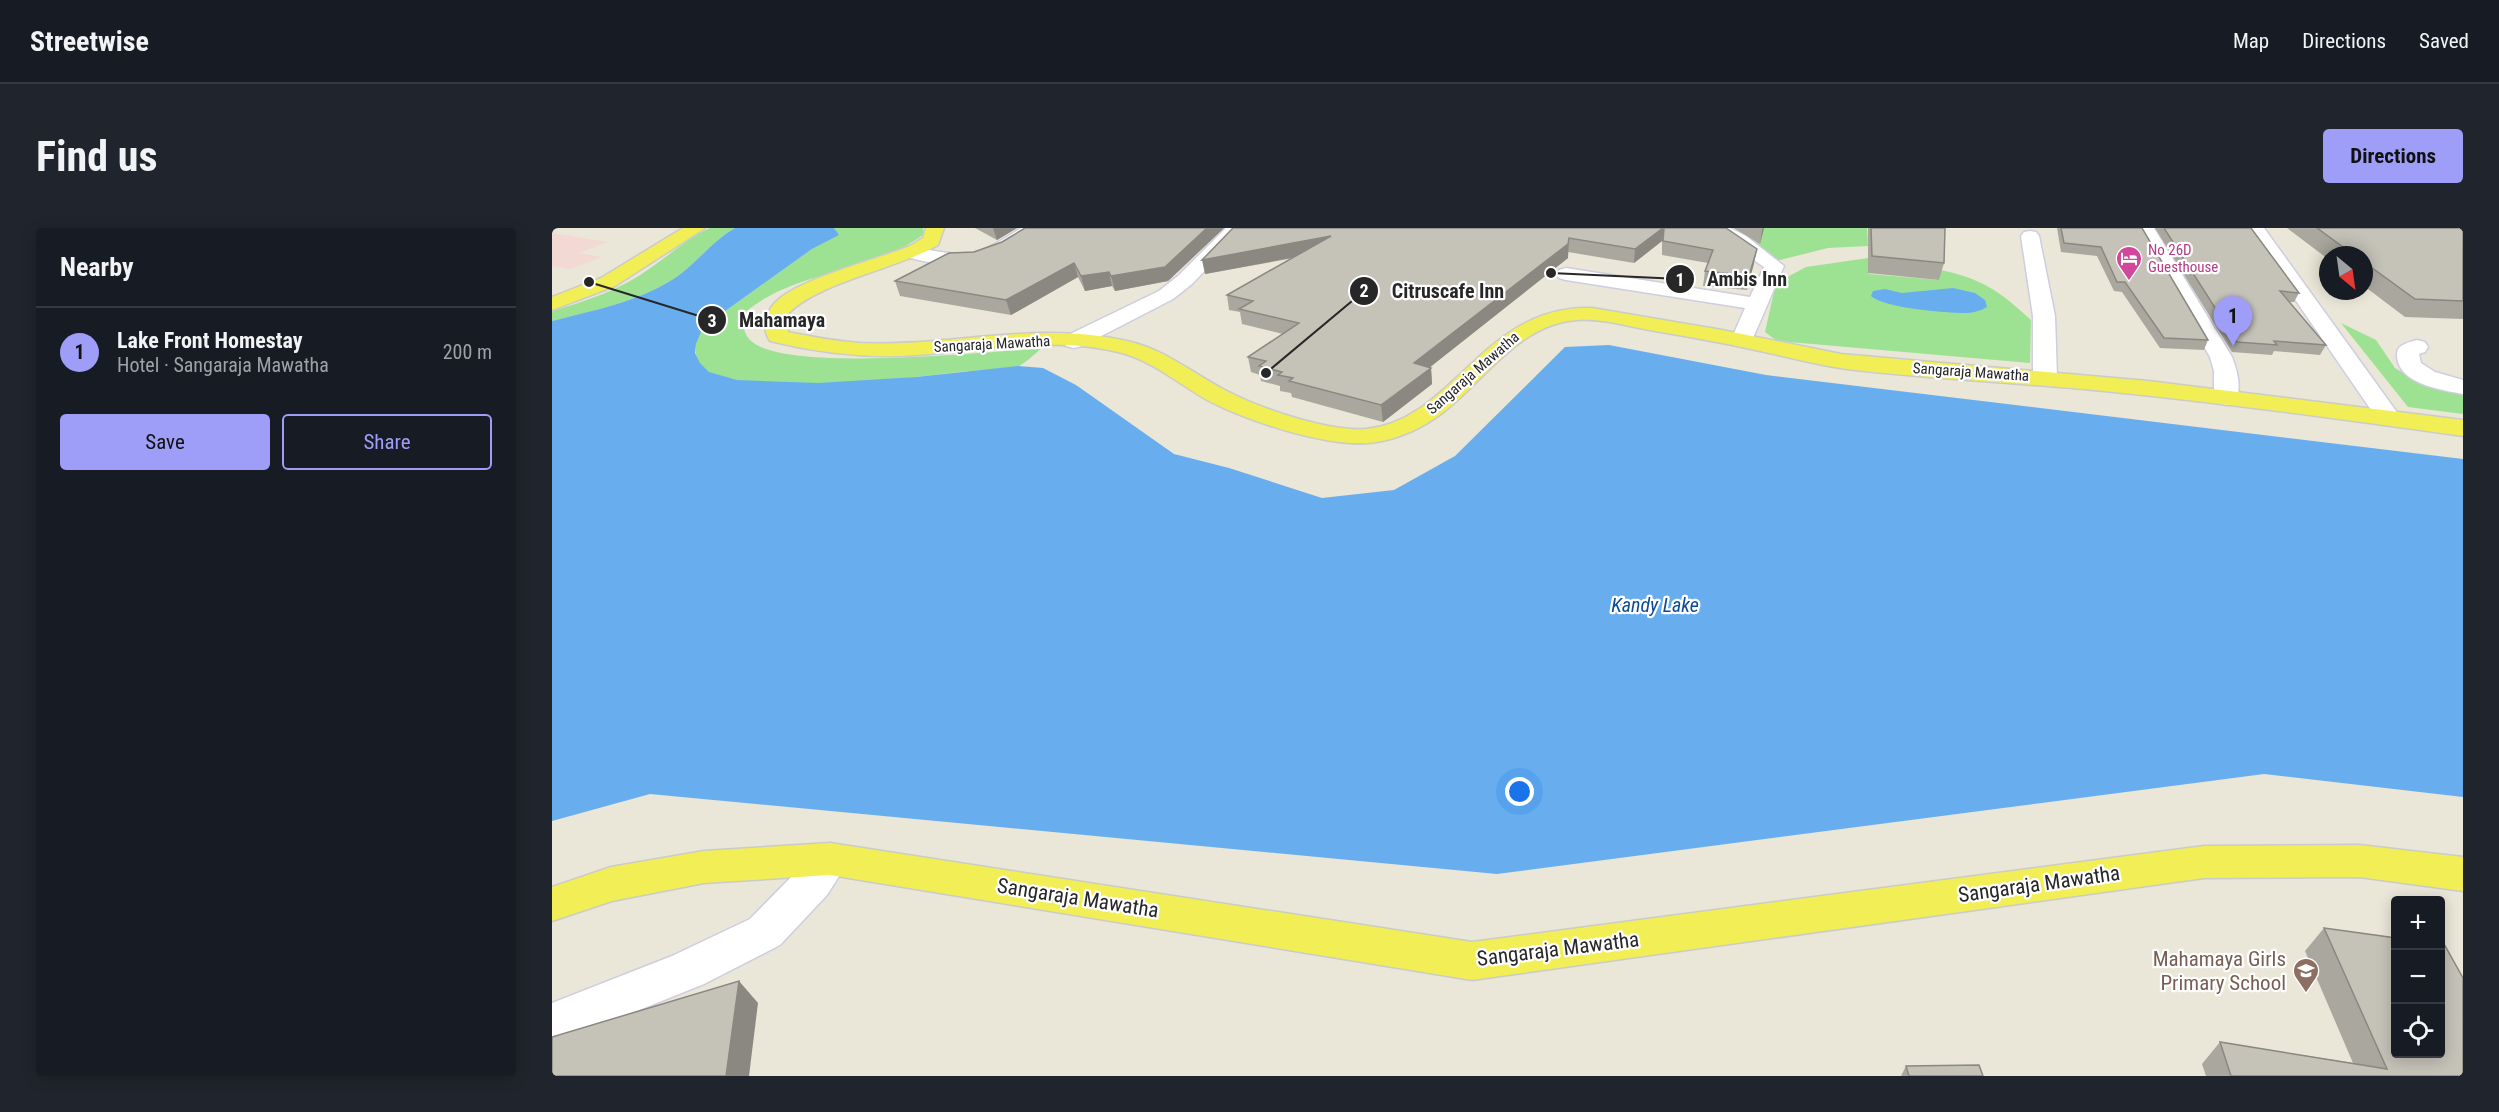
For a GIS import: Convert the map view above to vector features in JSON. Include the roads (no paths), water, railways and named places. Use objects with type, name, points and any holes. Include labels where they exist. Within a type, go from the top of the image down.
[{"type":"main road","points":[[552,304],[608,282],[696,228]]},
{"type":"main road","name":"Sangaraja Mawatha","points":[[934,228],[931,241],[913,253],[838,279],[801,295],[779,311],[776,322],[778,336],[809,345],[853,349],[908,349],[1023,340],[1110,344],[1160,358],[1228,401],[1324,435],[1358,438],[1385,433],[1417,421],[1438,406],[1521,331],[1544,320],[1571,314],[1601,315],[1742,340],[1837,360],[2045,378],[2463,428]]},
{"type":"main road","name":"Sangaraja Mawatha","points":[[552,904],[611,884],[704,867],[830,859],[1472,961],[2205,862],[2359,861],[2463,874]]},
{"type":"street","points":[[913,253],[964,260],[979,259],[988,256],[1034,228]]},
{"type":"street","points":[[1074,341],[1166,295],[1187,278],[1237,228]]},
{"type":"street","points":[[1716,228],[1740,240],[1774,266],[1742,340]]},
{"type":"street","points":[[2145,228],[2221,357],[2226,371],[2226,398]]},
{"type":"street","points":[[2255,228],[2389,418]]},
{"type":"street","points":[[2030,236],[2044,316],[2045,378]]},
{"type":"street","points":[[1566,274],[1756,304]]},
{"type":"street","points":[[2417,347],[2408,350],[2406,357],[2410,366],[2431,378],[2463,387]]},
{"type":"street","points":[[552,1024],[688,970],[765,932],[812,884],[830,859]]},
{"type":"water","name":"Kandy Lake","points":[[735,228],[834,228],[839,235],[812,249],[703,327],[695,353],[700,363],[709,372],[737,380],[818,383],[916,377],[1018,366],[1043,368],[1076,385],[1174,454],[1229,468],[1322,498],[1394,490],[1455,456],[1565,347],[1609,345],[1766,375],[2463,459],[2463,797],[2264,774],[1497,874],[650,794],[552,821],[552,321],[615,304],[661,286],[683,272],[719,239]]},
{"type":"water","points":[[1953,288],[1975,293],[1985,300],[1987,307],[1968,313],[1930,311],[1888,304],[1871,296],[1873,291],[1885,289],[1902,293]]},
{"type":"place","name":"Ambis Inn","points":[[1551,273]]},
{"type":"place","name":"Mahamaya","points":[[589,282]]},
{"type":"place","name":"No 26D Guesthouse","points":[[2129,282]]},
{"type":"place","name":"Lake Front Homestay","points":[[2233,346]]},
{"type":"place","name":"Citruscafe Inn","points":[[1266,373]]},
{"type":"place","name":"Mahamaya Girls Primary School","points":[[2306,994]]}]
